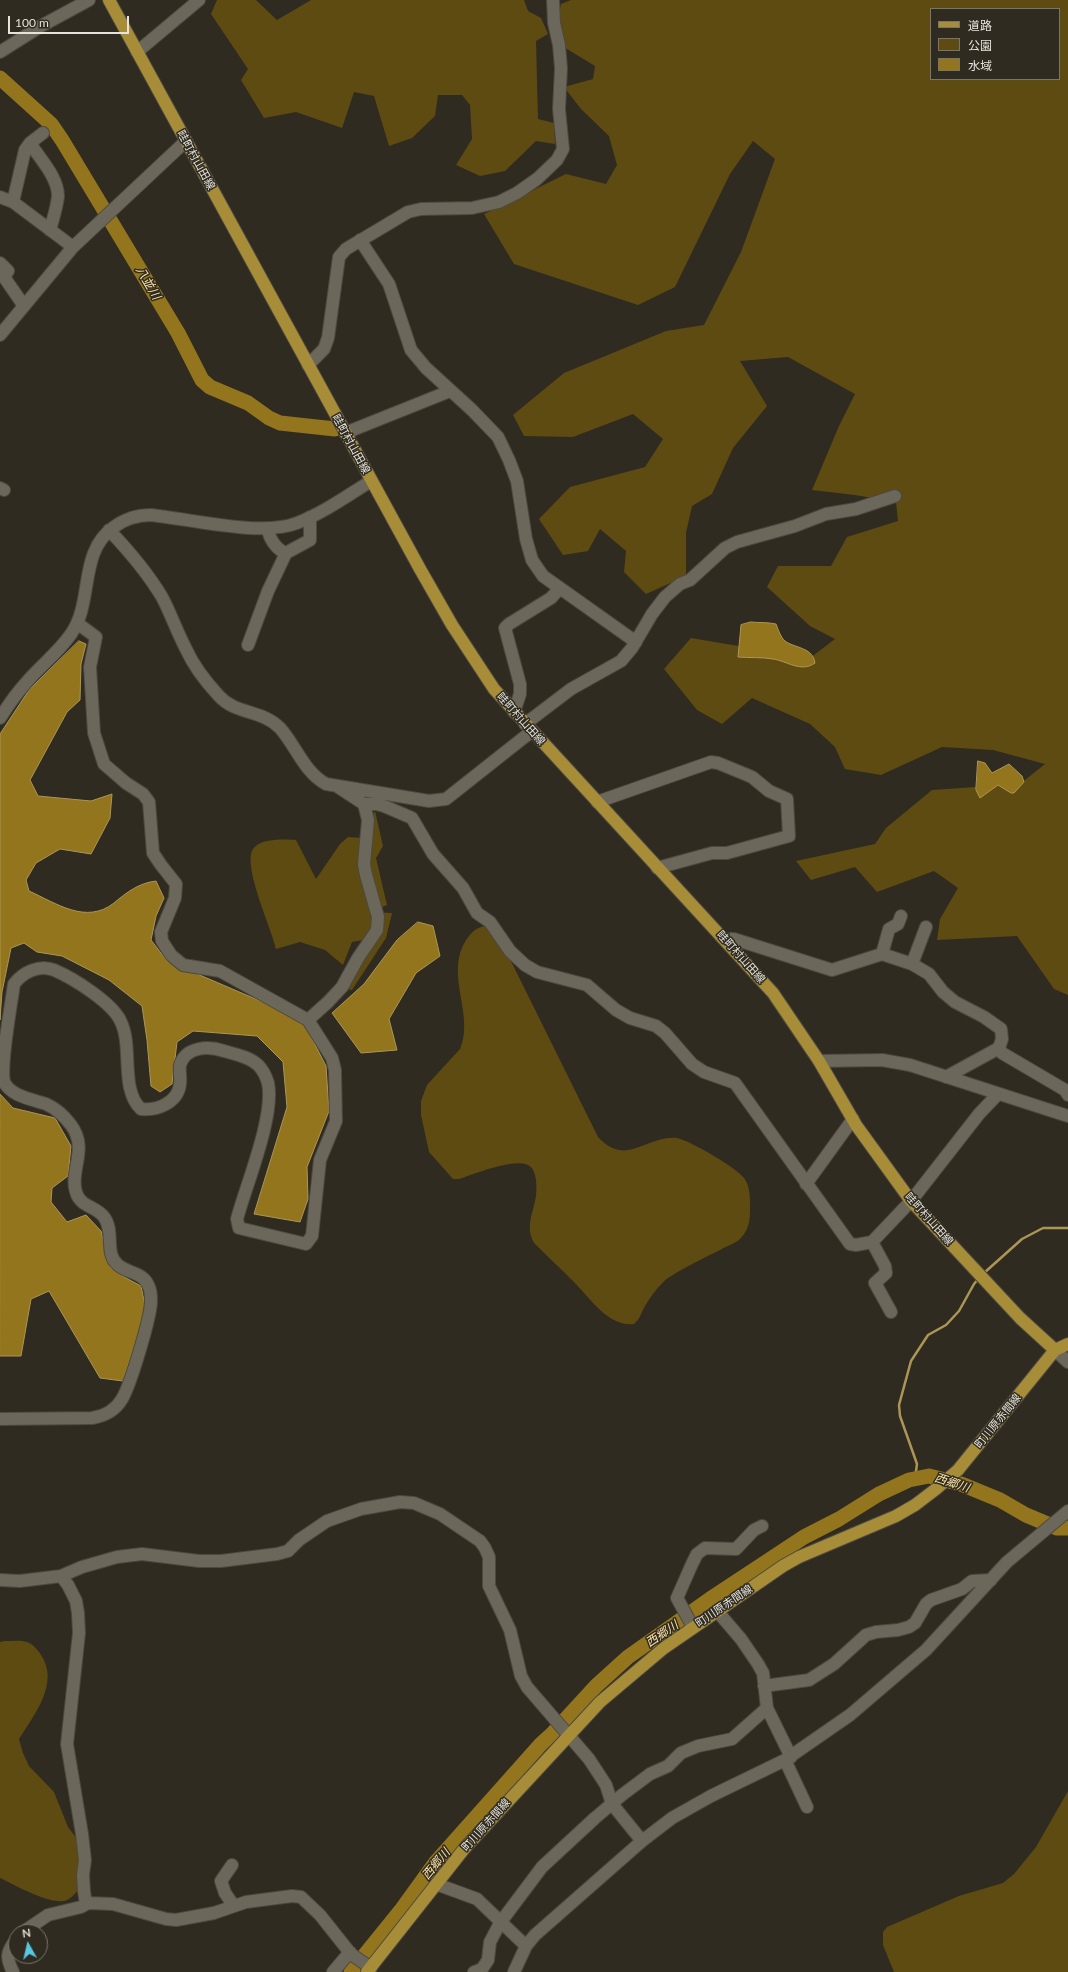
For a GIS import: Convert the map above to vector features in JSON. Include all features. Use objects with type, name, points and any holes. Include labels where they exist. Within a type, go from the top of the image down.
[{"type":"main road","name":"畦町村山田線","points":[[109,0],[371,481],[452,624],[494,689],[528,728],[725,939],[773,993],[819,1060],[853,1119],[911,1201],[1020,1318],[1055,1350]]},
{"type":"main road","name":"町川原赤間線","points":[[368,1968],[562,1727],[693,1627],[783,1566],[799,1557],[896,1516],[915,1505],[958,1470],[1055,1350],[1068,1344]]},
{"type":"street","points":[[0,52],[40,26],[89,0]]},
{"type":"street","points":[[137,52],[199,0]]},
{"type":"street","points":[[308,365],[324,349],[328,338],[339,257],[346,249],[408,212],[421,209],[472,208],[499,202],[517,193],[537,179],[557,160],[563,149],[559,109],[561,68],[559,45],[554,23],[554,0]]},
{"type":"street","points":[[13,202],[25,150],[30,143],[42,133]]},
{"type":"street","points":[[0,335],[73,248],[186,141]]},
{"type":"street","points":[[30,143],[55,181],[57,188],[58,197],[50,230]]},
{"type":"street","points":[[0,197],[13,202],[73,248]]},
{"type":"street","points":[[360,240],[389,284],[411,350],[426,368],[472,410],[498,437],[517,481],[526,539],[532,560],[543,576],[636,642]]},
{"type":"street","points":[[0,263],[8,271],[4,277],[24,306]]},
{"type":"street","points":[[345,433],[450,391]]},
{"type":"street","points":[[0,718],[25,683],[71,634],[77,623],[83,605],[94,552],[102,538],[123,521],[132,517],[151,515],[268,529],[296,524],[371,481]]},
{"type":"street","points":[[110,530],[138,560],[162,597],[190,657],[200,674],[220,698],[239,709],[265,716],[273,722],[288,738],[317,779],[338,786],[428,801],[446,799],[571,689],[620,661],[636,642],[652,614],[665,597],[680,584],[690,580],[725,548],[737,542],[795,526],[826,514],[856,509],[896,496]]},
{"type":"street","points":[[248,645],[268,591],[286,553],[310,540],[310,517]]},
{"type":"street","points":[[268,529],[268,536],[281,552],[286,553]]},
{"type":"street","points":[[514,712],[520,694],[520,684],[505,628],[551,598],[560,588]]},
{"type":"street","points":[[0,1419],[92,1418],[103,1416],[112,1411],[121,1400],[128,1386],[151,1302],[150,1288],[146,1280],[138,1274],[124,1269],[117,1264],[112,1256],[108,1226],[104,1217],[80,1201],[75,1192],[74,1182],[79,1151],[77,1138],[72,1126],[56,1110],[47,1104],[22,1096],[11,1090],[4,1083],[0,1062],[14,984],[21,976],[30,971],[51,969],[61,973],[114,1010],[121,1022],[125,1036],[132,1099],[142,1109],[157,1109],[172,1099],[178,1092],[180,1066],[188,1055],[194,1050],[216,1048],[242,1056],[255,1063],[263,1071],[268,1083],[269,1094],[264,1132],[237,1219],[239,1228],[306,1244],[312,1236],[320,1160],[336,1120],[335,1070],[332,1058],[308,1020],[220,971],[183,965],[171,955],[162,941],[161,932],[175,898],[176,884],[153,853],[149,802],[143,794],[126,783],[104,764],[94,732],[90,700],[90,667],[96,637],[77,623]]},
{"type":"street","points":[[597,802],[710,762],[718,763],[752,778],[769,791],[787,799],[789,836],[727,853],[712,853],[658,868]]},
{"type":"street","points":[[338,786],[364,804],[384,806],[412,818],[433,854],[464,888],[477,912],[490,922],[510,952],[525,965],[537,972],[587,985],[616,1010],[630,1018],[656,1026],[665,1033],[692,1064],[704,1072],[735,1083],[850,1244],[856,1245],[872,1242],[911,1201],[979,1114],[998,1094]]},
{"type":"street","points":[[308,1020],[342,987],[358,958],[377,930],[378,917],[364,864],[368,820],[364,804]]},
{"type":"street","points":[[882,954],[889,929],[898,924],[901,916]]},
{"type":"street","points":[[912,964],[926,927]]},
{"type":"street","points":[[725,939],[734,939],[832,970],[882,954],[912,964],[929,974],[943,992],[955,1002],[984,1017],[1001,1029],[1002,1039],[999,1048],[946,1078]]},
{"type":"street","points":[[999,1048],[1002,1053],[1012,1060],[1065,1090],[1068,1094]]},
{"type":"street","points":[[819,1060],[882,1060],[910,1065],[946,1078],[1068,1116]]},
{"type":"street","points":[[806,1184],[853,1119]]},
{"type":"street","points":[[872,1242],[885,1266],[886,1273],[875,1283],[891,1312]]},
{"type":"street","points":[[1055,1350],[1068,1362]]},
{"type":"street","points":[[0,1580],[20,1581],[60,1576],[82,1567],[117,1557],[142,1554],[221,1561],[277,1554],[288,1551],[299,1540],[327,1521],[361,1509],[400,1502],[414,1503],[440,1514],[480,1541],[486,1548],[489,1557],[489,1586],[510,1630],[521,1676],[527,1687],[589,1759],[606,1785],[612,1804],[642,1841]]},
{"type":"street","points":[[514,1972],[526,1946],[535,1935],[567,1905],[642,1841],[672,1818],[695,1804],[788,1758],[850,1715],[926,1650],[1007,1562],[1068,1511]]},
{"type":"street","points":[[693,1627],[677,1598],[697,1554],[705,1548],[736,1549],[754,1530],[762,1526]]},
{"type":"street","points":[[60,1576],[68,1585],[76,1601],[78,1613],[79,1633],[67,1744],[82,1834],[85,1860],[83,1875],[84,1891],[85,1898],[88,1903]]},
{"type":"street","points":[[764,1686],[809,1680],[834,1664],[866,1635],[909,1627],[915,1623],[926,1604],[931,1600],[962,1589],[972,1581],[991,1580]]},
{"type":"street","points":[[717,1611],[753,1655],[763,1673],[767,1708],[807,1807]]},
{"type":"street","points":[[474,1972],[482,1969],[488,1960],[490,1942],[500,1923],[542,1867],[612,1804],[650,1774],[668,1766],[681,1753],[698,1746],[732,1739],[767,1708]]},
{"type":"street","points":[[232,1865],[221,1881],[225,1892],[234,1906]]},
{"type":"street","points":[[436,1884],[476,1900],[490,1910],[500,1923],[526,1946]]},
{"type":"street","points":[[35,1924],[48,1915],[81,1907],[88,1903],[113,1904],[122,1906],[128,1910],[166,1920],[176,1920],[214,1913],[253,1901],[292,1896],[301,1897],[320,1915],[350,1953],[368,1968]]},
{"type":"street","points":[[8,1951],[8,1962]]},
{"type":"street","points":[[333,1972],[350,1953]]},
{"type":"green space","points":[[217,0],[256,0],[277,20],[311,0],[524,0],[528,11],[541,18],[548,34],[536,41],[538,119],[554,123],[555,144],[536,141],[505,171],[480,176],[456,165],[472,139],[470,105],[462,95],[438,95],[435,116],[412,138],[389,146],[374,96],[354,92],[342,128],[296,112],[264,118],[241,80],[248,69],[211,14]]},
{"type":"green space","points":[[571,0],[1068,0],[1068,995],[1054,989],[1017,936],[937,940],[940,919],[958,888],[934,871],[877,892],[855,867],[811,880],[796,861],[875,844],[886,828],[932,790],[1020,784],[1045,764],[993,750],[942,747],[881,775],[845,769],[835,747],[810,724],[752,698],[722,724],[697,710],[664,669],[691,638],[810,658],[835,639],[810,626],[767,587],[778,566],[831,566],[847,537],[898,521],[896,502],[812,490],[839,426],[855,394],[788,357],[740,361],[767,406],[733,448],[712,494],[692,506],[686,533],[686,576],[646,594],[624,572],[626,551],[600,529],[588,551],[563,555],[539,519],[570,487],[645,467],[663,439],[633,414],[573,437],[524,436],[513,415],[564,373],[666,331],[704,325],[741,252],[775,159],[753,141],[730,174],[675,287],[638,305],[514,264],[484,214],[566,174],[606,184],[617,165],[609,136],[581,109],[564,87],[593,79],[595,66],[562,46],[557,21],[561,4]]},
{"type":"green space","points":[[375,811],[383,846],[376,858],[387,905],[371,912],[392,913],[386,938],[352,990],[341,988],[369,939],[352,942],[343,965],[325,950],[300,942],[276,949],[254,883],[251,869],[251,857],[253,849],[256,845],[261,843],[273,840],[296,840],[316,879],[340,844],[348,837],[362,838]]},
{"type":"green space","points":[[485,926],[493,929],[503,945],[598,1137],[608,1146],[618,1150],[637,1148],[666,1138],[677,1138],[702,1149],[723,1161],[740,1173],[747,1183],[750,1196],[750,1217],[744,1235],[736,1242],[688,1266],[668,1278],[661,1284],[634,1324],[625,1324],[616,1321],[600,1310],[534,1243],[531,1237],[530,1220],[536,1196],[536,1183],[535,1174],[531,1167],[522,1163],[504,1165],[459,1179],[453,1179],[429,1152],[421,1115],[421,1101],[427,1085],[460,1049],[464,1036],[464,1022],[458,981],[460,953],[466,940],[472,933],[476,929]]},
{"type":"green space","points":[[22,1641],[31,1644],[40,1653],[46,1666],[48,1677],[43,1698],[38,1709],[19,1739],[29,1766],[54,1792],[68,1827],[78,1840],[80,1888],[67,1900],[61,1901],[43,1898],[0,1878],[0,1642]]},
{"type":"green space","points":[[1068,1791],[1068,1972],[894,1972],[883,1945],[883,1932],[887,1927],[959,1896],[1003,1883],[1014,1874],[1036,1847]]},
{"type":"water","points":[[751,622],[776,624],[784,640],[807,651],[814,658],[815,663],[810,666],[799,667],[773,659],[738,657],[741,625]]},
{"type":"water","points":[[79,641],[86,644],[81,664],[80,700],[67,712],[30,780],[38,796],[91,801],[112,794],[110,818],[91,854],[60,849],[36,863],[26,880],[29,891],[71,910],[93,912],[114,903],[139,886],[156,881],[164,898],[156,916],[151,940],[167,961],[286,1012],[306,1027],[326,1066],[329,1111],[307,1167],[308,1199],[300,1222],[254,1214],[287,1107],[283,1062],[257,1036],[193,1031],[177,1042],[172,1084],[160,1092],[151,1086],[142,1006],[109,980],[62,956],[37,952],[24,943],[11,948],[2,992],[0,1020],[0,734],[29,690]]},
{"type":"water","points":[[978,761],[985,763],[992,773],[1009,764],[1022,776],[1024,782],[1014,793],[1011,793],[998,785],[980,798],[976,790]]},
{"type":"water","points":[[418,922],[433,926],[440,956],[416,973],[389,1019],[397,1050],[361,1053],[332,1013],[364,984],[397,940]]},
{"type":"water","points":[[0,1094],[13,1108],[55,1118],[71,1146],[68,1176],[52,1188],[51,1202],[67,1222],[86,1215],[101,1231],[110,1267],[141,1286],[146,1310],[123,1381],[100,1378],[49,1291],[31,1299],[21,1356],[0,1356]]},
{"type":"waterway","name":"八並川","points":[[0,78],[51,124],[62,140],[178,333],[202,380],[210,387],[248,403],[269,418],[280,423],[335,429]]},
{"type":"waterway","points":[[984,1273],[1022,1239],[1043,1228],[1068,1228]]},
{"type":"waterway","points":[[915,1478],[917,1464],[900,1416],[899,1405],[911,1361],[928,1335],[946,1325],[959,1311],[979,1278]]},
{"type":"waterway","name":"西郷川","points":[[351,1972],[402,1909],[436,1862],[541,1744],[596,1686],[628,1657],[710,1599],[804,1537],[839,1519],[879,1494],[909,1480],[929,1476],[961,1484],[1000,1500],[1026,1515],[1057,1528],[1068,1528]]}]
